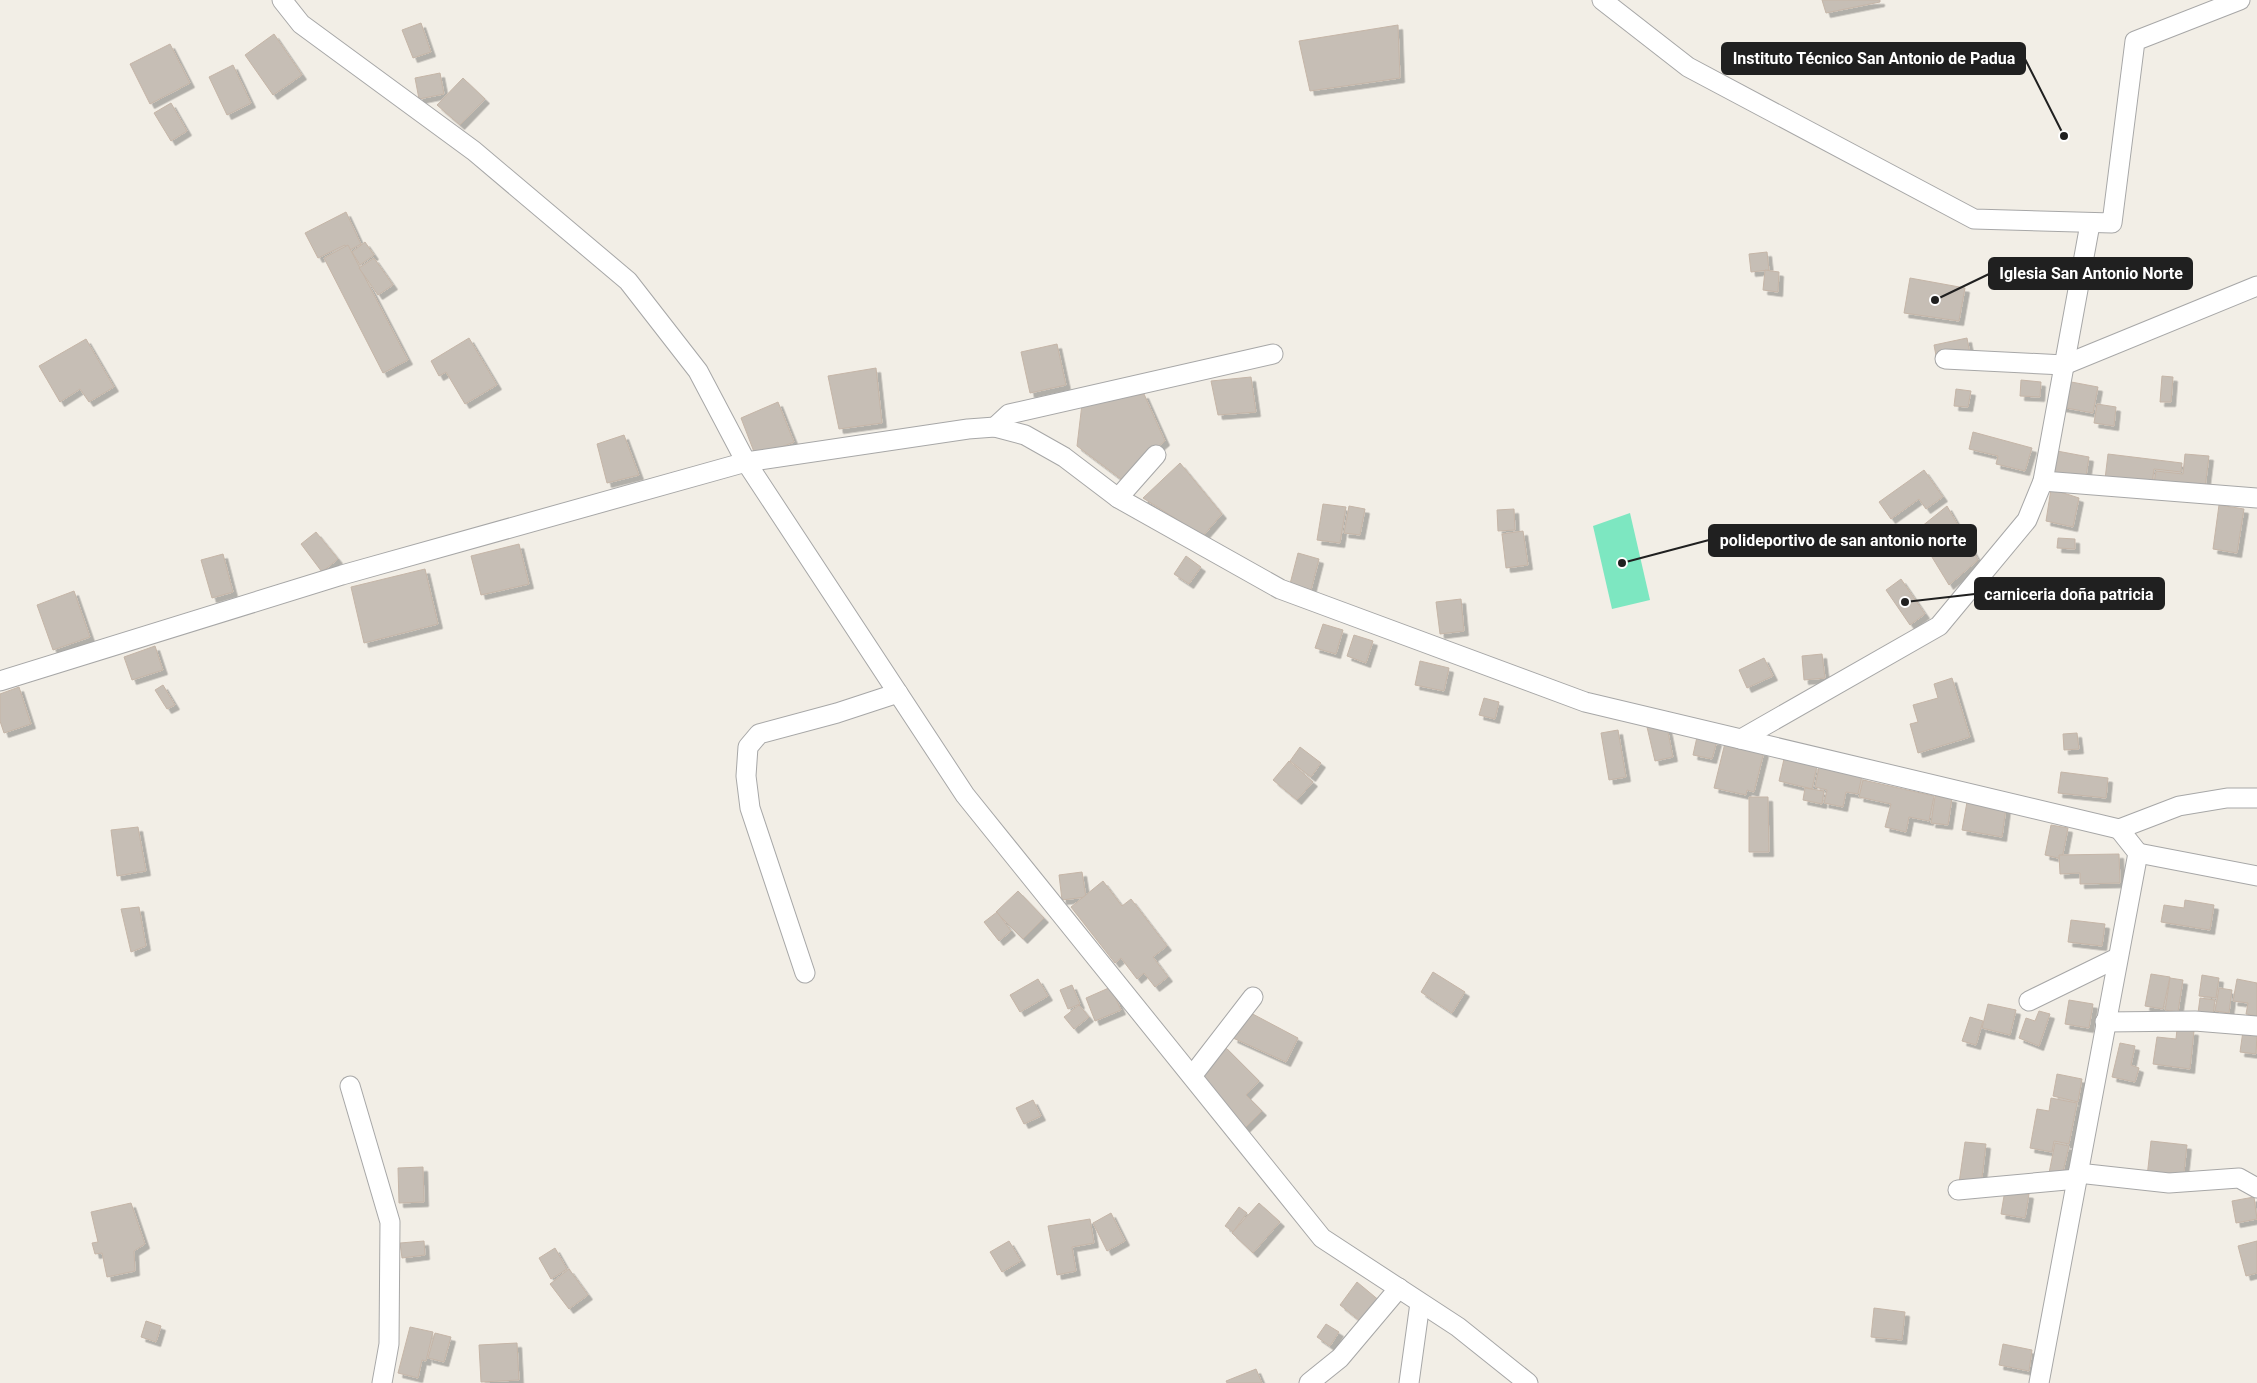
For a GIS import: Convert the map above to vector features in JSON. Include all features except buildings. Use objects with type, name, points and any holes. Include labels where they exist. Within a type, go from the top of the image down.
[{"type":"street","points":[[282,0],[301,24],[474,151],[628,280],[698,371],[746,462],[965,795],[1322,1238],[1458,1327],[1528,1383]]},
{"type":"street","points":[[1615,3],[1688,67],[1974,219],[2090,224],[2112,223],[2135,41],[2240,0]]},
{"type":"street","points":[[1740,739],[1939,626],[2027,520],[2043,480],[2090,224]]},
{"type":"street","points":[[1946,359],[2064,365],[2257,286]]},
{"type":"street","points":[[995,427],[1009,414],[1273,354]]},
{"type":"street","points":[[0,681],[342,575],[746,462],[968,429],[995,427],[1025,435],[1064,457],[1118,498],[1280,589],[1586,702],[2118,829],[2179,806],[2227,798],[2257,798]]},
{"type":"street","points":[[1118,498],[1156,455]]},
{"type":"street","points":[[2043,480],[2257,498]]},
{"type":"street","points":[[805,973],[750,808],[746,776],[748,747],[759,734],[837,713],[898,693]]},
{"type":"street","points":[[2118,829],[2138,853],[2257,876]]},
{"type":"street","points":[[2039,1383],[2138,853]]},
{"type":"street","points":[[2029,1001],[2117,958]]},
{"type":"street","points":[[1192,1076],[1253,997]]},
{"type":"street","points":[[2105,1022],[2195,1021],[2257,1026]]},
{"type":"street","points":[[350,1086],[390,1222],[389,1344],[382,1383]]},
{"type":"street","points":[[1958,1190],[2077,1176],[2169,1184],[2239,1178],[2257,1188]]},
{"type":"street","points":[[1309,1383],[1340,1358],[1399,1288]]},
{"type":"street","points":[[1409,1383],[1420,1302]]},
{"type":"green space","points":[[1630,513],[1650,600],[1612,609],[1593,526]]},
{"type":"place","name":"Instituto Técnico San Antonio de Padua","points":[[2064,136]]},
{"type":"place","name":"Iglesia San Antonio Norte","points":[[1935,300]]},
{"type":"place","name":"polideportivo de san antonio norte","points":[[1622,563]]},
{"type":"place","name":"carniceria doña patricia","points":[[1905,602]]}]
